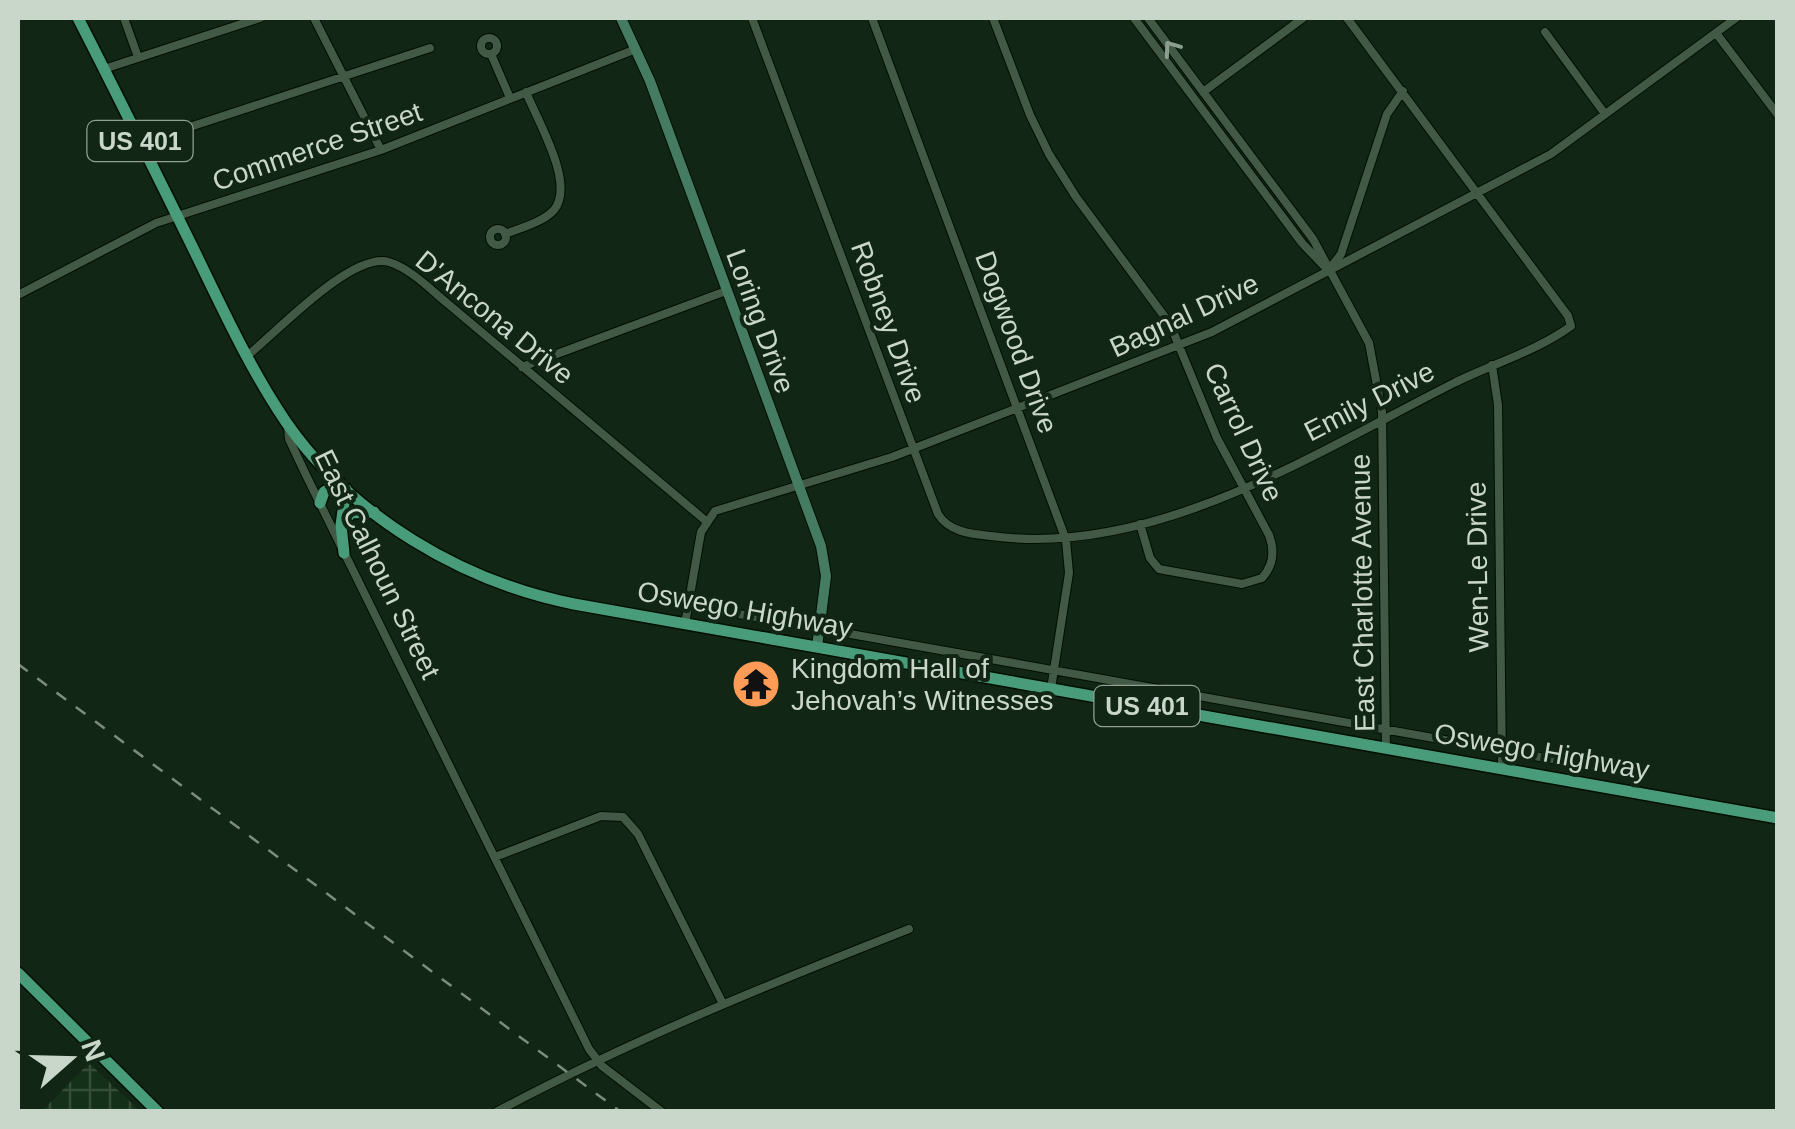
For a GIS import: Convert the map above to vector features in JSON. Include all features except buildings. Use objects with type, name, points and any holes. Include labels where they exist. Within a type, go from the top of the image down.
[{"type":"main road","name":"East Calhoun Street","points":[[78,18],[247,356],[288,426]]},
{"type":"main road","name":"Oswego Highway","points":[[288,426],[343,486],[374,512],[445,558],[518,592],[1778,818]]},
{"type":"main road","points":[[320,503],[324,492],[343,486],[344,552]]},
{"type":"main road","points":[[341,525],[351,513],[374,512]]},
{"type":"main road","points":[[18,973],[158,1112]]},
{"type":"street","points":[[124,18],[138,57]]},
{"type":"street","points":[[104,69],[260,18]]},
{"type":"street","points":[[314,18],[381,150]]},
{"type":"street","name":"Loring Drive","points":[[621,18],[636,49],[825,562],[826,593],[817,647]]},
{"type":"street","name":"Robney Drive","points":[[752,18],[938,514],[951,528],[1007,538],[1066,540]]},
{"type":"street","name":"Dogwood Drive","points":[[872,18],[1066,540],[1069,573],[1051,689]]},
{"type":"street","name":"Carrol Drive","points":[[993,18],[1049,154],[1076,198],[1170,324],[1218,438],[1273,547],[1269,570],[1254,582],[1224,582],[1159,569],[1150,558],[1140,524]]},
{"type":"street","name":"East Charlotte Avenue","points":[[1134,18],[1302,243],[1328,270]]},
{"type":"street","name":"East Charlotte Avenue","points":[[1148,18],[1312,239],[1369,343],[1382,420],[1386,748]]},
{"type":"street","points":[[1203,92],[1303,18]]},
{"type":"street","points":[[1347,18],[1477,192]]},
{"type":"street","name":"Bagnal Drive","points":[[706,521],[728,505],[913,450],[1179,346],[1552,154],[1736,18]]},
{"type":"street","points":[[1544,32],[1605,114]]},
{"type":"street","points":[[1716,33],[1778,115]]},
{"type":"street","points":[[141,143],[430,48]]},
{"type":"street","name":"Commerce Street","points":[[18,295],[156,223],[381,150],[636,49]]},
{"type":"street","points":[[491,54],[510,98]]},
{"type":"street","points":[[1328,270],[1341,254],[1387,114],[1402,91]]},
{"type":"street","points":[[505,234],[548,215],[557,206],[562,190],[560,173],[526,92]]},
{"type":"street","name":"Emily Drive","points":[[1066,540],[1140,524],[1297,464],[1555,336],[1572,323],[1477,192]]},
{"type":"street","name":"D'Ancona Drive","points":[[247,356],[350,270],[383,260],[410,273],[706,521]]},
{"type":"street","points":[[522,367],[726,291]]},
{"type":"street","name":"Wen-Le Drive","points":[[1492,365],[1498,405],[1502,769]]},
{"type":"street","name":"East Calhoun Street","points":[[288,426],[289,439],[595,1060],[662,1112]]},
{"type":"street","points":[[685,624],[706,521]]},
{"type":"street","name":"Oswego Highway","points":[[688,606],[1551,759]]},
{"type":"street","points":[[495,857],[601,816],[623,816],[638,834],[722,1002]]},
{"type":"street","points":[[496,1112],[595,1060],[722,1002],[909,929]]},
{"type":"shaded area","points":[[89,1063],[140,1111],[42,1111]]},
{"type":"railway","points":[[18,664],[621,1112]]},
{"type":"place","name":"Kingdom Hall of Jehovah’s Witnesses","points":[[756,684]]}]
